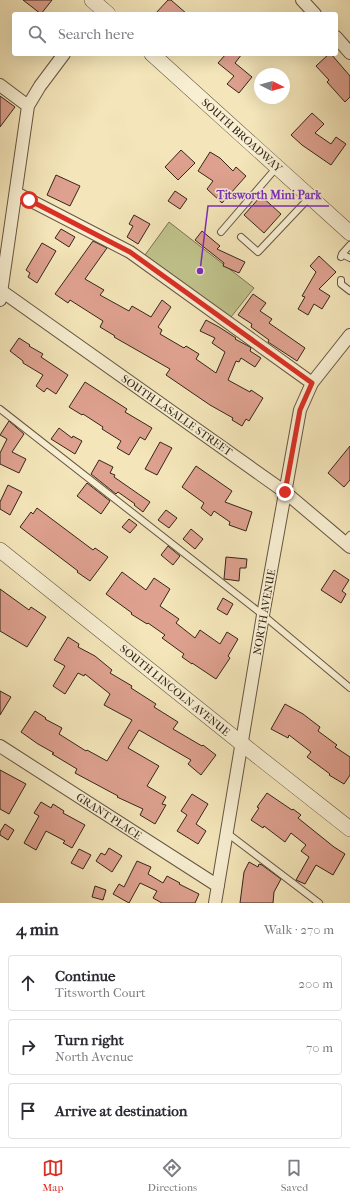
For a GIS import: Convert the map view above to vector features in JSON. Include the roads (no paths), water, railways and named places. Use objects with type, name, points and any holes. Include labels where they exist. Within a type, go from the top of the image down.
[{"type":"street","points":[[302,0],[313,12]]},
{"type":"street","points":[[338,39],[350,53]]},
{"type":"street","points":[[1,294],[28,106],[40,86],[62,56]]},
{"type":"street","name":"SOUTH BROADWAY","points":[[154,56],[350,233]]},
{"type":"street","points":[[0,85],[28,106]]},
{"type":"street","points":[[16,193],[130,252],[312,383]]},
{"type":"street","name":"SOUTH LASALLE STREET","points":[[1,294],[285,492],[348,541]]},
{"type":"street","name":"NORTH AVENUE","points":[[215,903],[263,615],[300,410],[312,383],[350,335]]},
{"type":"street","name":"SOUTH LINCOLN AVENUE","points":[[0,550],[350,829]]},
{"type":"street","name":"GRANT PLACE","points":[[0,746],[218,886]]},
{"type":"lane","points":[[220,232],[277,167]]},
{"type":"lane","points":[[241,237],[258,252],[310,197]]},
{"type":"lane","points":[[350,245],[342,256],[350,258]]},
{"type":"lane","points":[[341,280],[341,284],[350,291]]},
{"type":"lane","points":[[0,409],[263,615],[350,688]]},
{"type":"lane","points":[[227,833],[319,903]]},
{"type":"place","name":"Titsworth Mini Park","points":[[200,271]]}]
